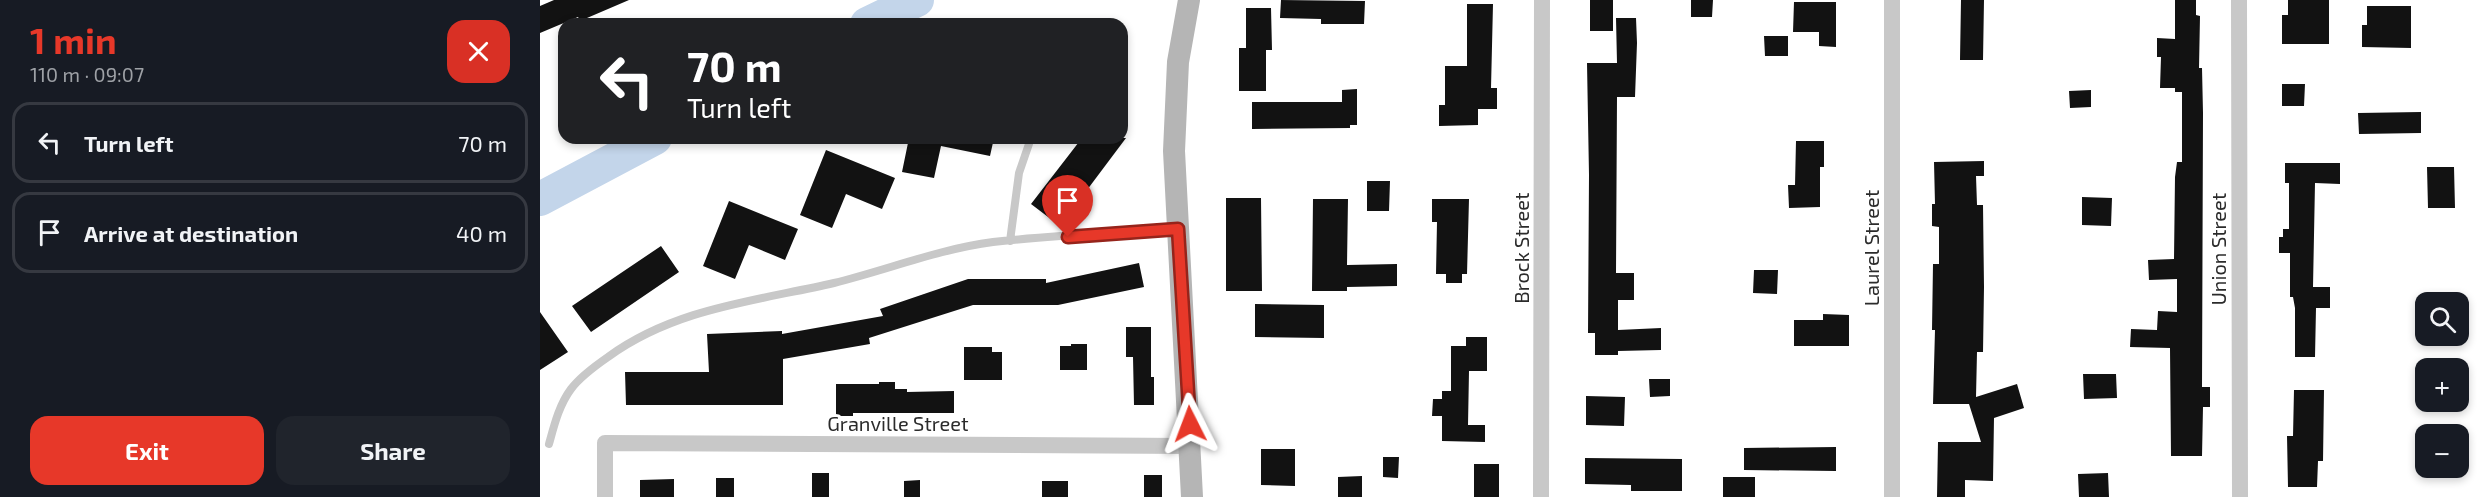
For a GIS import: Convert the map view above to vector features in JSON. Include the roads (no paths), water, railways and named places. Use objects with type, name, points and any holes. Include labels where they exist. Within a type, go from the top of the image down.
[{"type":"main road","points":[[1189,0],[1178,62],[1174,151],[1192,497]]},
{"type":"street","name":"Brock Street","points":[[1541,497],[1542,0]]},
{"type":"street","name":"Laurel Street","points":[[1892,0],[1892,497]]},
{"type":"street","name":"Union Street","points":[[2239,0],[2240,497]]},
{"type":"street","name":"Granville Street","points":[[605,497],[605,443],[1191,446]]},
{"type":"lane","points":[[1010,241],[1019,173],[1029,144]]},
{"type":"lane","points":[[549,444],[558,415],[570,390],[595,366],[627,343],[668,323],[723,305],[834,283],[949,251],[1010,241],[1178,229]]},
{"type":"waterway","points":[[880,18],[917,0]]},
{"type":"waterway","points":[[540,199],[644,144]]}]
